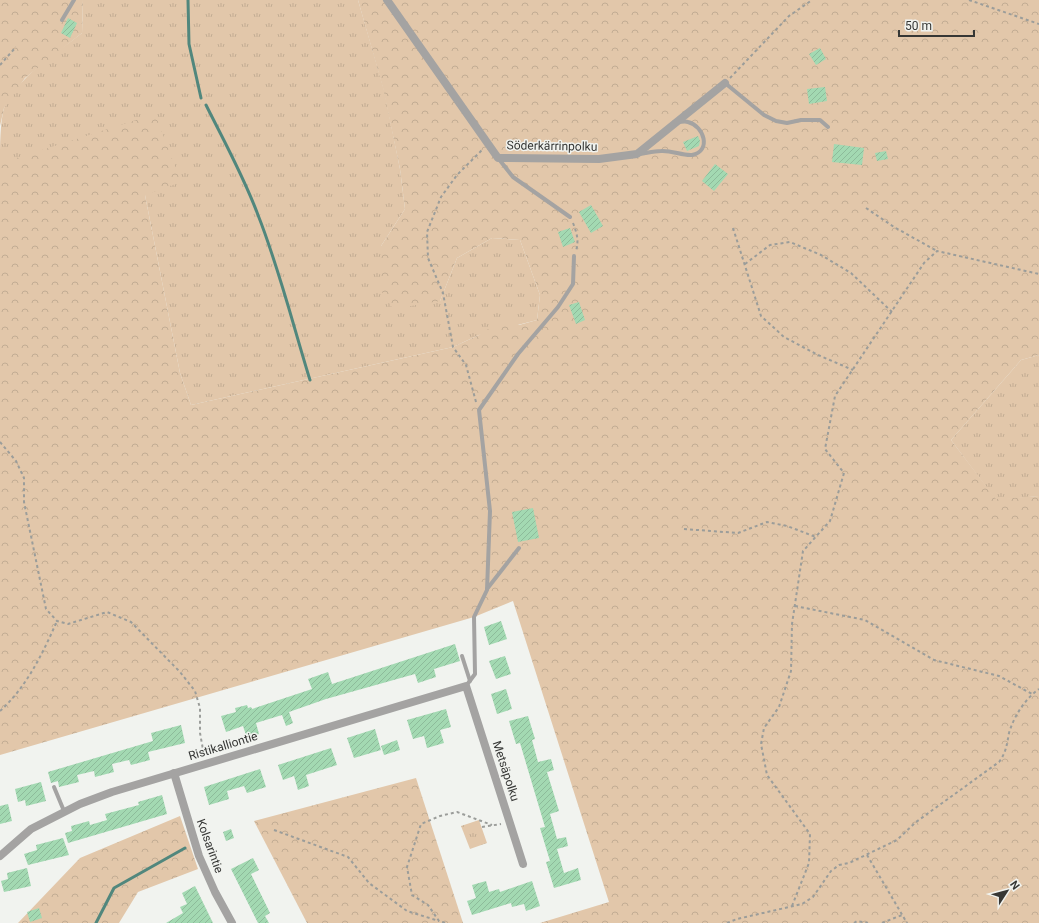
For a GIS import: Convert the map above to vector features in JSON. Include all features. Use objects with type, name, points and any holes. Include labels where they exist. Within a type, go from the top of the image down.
[{"type":"street","name":"Söderkärrinpolku","points":[[387,0],[498,158],[599,160],[637,154],[725,83]]},
{"type":"street","name":"Ristikalliontie","points":[[0,856],[31,829],[64,812],[112,792],[468,683]]},
{"type":"street","name":"Metsäpolku","points":[[468,683],[523,864]]},
{"type":"street","name":"Kolsarintie","points":[[174,773],[199,856],[215,892],[232,923]]},
{"type":"lane","points":[[62,20],[74,0]]},
{"type":"lane","points":[[725,83],[764,115],[776,121],[787,123],[801,120],[820,120],[828,127]]},
{"type":"lane","points":[[637,154],[661,151],[692,155],[704,147],[705,142],[698,127],[688,122],[677,122]]},
{"type":"lane","points":[[498,158],[513,177],[570,217]]},
{"type":"lane","points":[[487,590],[490,511],[479,410],[518,354],[558,307],[573,284],[574,256]]},
{"type":"lane","points":[[468,683],[475,674],[474,618],[487,590],[519,548]]},
{"type":"lane","points":[[462,656],[468,683]]},
{"type":"lane","points":[[54,786],[64,812]]},
{"type":"path","points":[[725,83],[789,16],[812,0]]},
{"type":"path","points":[[969,0],[1039,24]]},
{"type":"path","points":[[0,65],[16,46]]},
{"type":"path","points":[[479,410],[466,365],[453,347],[443,293],[428,258],[427,232],[442,197],[457,175],[488,144]]},
{"type":"path","points":[[866,208],[894,227],[937,251],[1039,274]]},
{"type":"path","points":[[570,217],[577,232],[578,238],[578,244],[574,256]]},
{"type":"path","points":[[733,228],[761,316],[784,337],[818,355],[853,370]]},
{"type":"path","points":[[745,264],[770,245],[790,242],[821,255],[852,273],[892,312]]},
{"type":"path","points":[[792,906],[809,863],[810,834],[767,775],[761,744],[764,728],[780,707],[791,672],[792,624],[803,550],[830,521],[844,473],[825,449],[835,396],[924,263],[937,251]]},
{"type":"path","points":[[0,442],[16,461],[24,478],[24,502],[46,609],[58,621],[68,624],[107,612],[131,622],[180,672],[195,691],[200,708],[200,733],[206,763]]},
{"type":"path","points":[[684,529],[738,533],[767,522],[787,526],[816,537]]},
{"type":"path","points":[[795,606],[865,620],[934,660],[999,676],[1032,694]]},
{"type":"path","points":[[0,711],[8,704],[42,655],[58,621]]},
{"type":"path","points":[[727,923],[802,904],[813,897],[831,871],[839,865],[849,863],[897,840],[916,822],[1000,762],[1005,753],[1010,731],[1019,711],[1032,694],[1039,689]]},
{"type":"path","points":[[439,921],[428,905],[412,895],[407,867],[421,824],[440,816],[457,812],[492,825]]},
{"type":"path","points":[[482,827],[510,822]]},
{"type":"path","points":[[274,830],[348,857],[369,883],[406,911],[446,923]]},
{"type":"path","points":[[867,855],[907,923]]},
{"type":"path","points":[[882,923],[902,915]]},
{"type":"path","points":[[854,923],[857,921],[868,923]]},
{"type":"green space","points":[[0,0],[83,0],[82,33],[25,78],[4,108],[0,126]]},
{"type":"green space","points":[[83,0],[358,0],[384,90],[400,169],[405,209],[381,246],[440,301],[457,258],[492,238],[520,240],[540,295],[537,320],[479,335],[453,347],[191,405],[180,373],[145,195],[0,163],[1,128],[4,108],[19,85],[38,66],[82,33]]},
{"type":"green space","points":[[358,0],[1039,0],[1039,355],[1021,360],[951,440],[996,499],[1039,496],[1039,923],[540,923],[609,902],[513,601],[474,617],[0,755],[0,161],[1,163],[155,114],[181,182],[145,195],[180,373],[191,405],[453,347],[479,335],[505,318],[519,325],[537,320],[540,295],[520,240],[492,238],[457,258],[440,301],[393,309],[380,289],[381,246],[405,209],[400,169],[383,88]]},
{"type":"green space","points":[[1039,355],[1039,496],[996,500],[951,440],[1021,360]]},
{"type":"green space","points":[[416,778],[463,923],[307,923],[254,821]]},
{"type":"green space","points":[[180,816],[198,869],[138,892],[119,923],[18,923],[80,858]]},
{"type":"green space","points":[[479,820],[487,843],[470,849],[461,826]]},
{"type":"building","points":[[68,18],[77,23],[70,38],[61,33]]},
{"type":"building","points":[[820,48],[826,59],[816,65],[809,54]]},
{"type":"building","points":[[825,87],[827,101],[809,104],[807,89]]},
{"type":"building","points":[[698,136],[700,141],[699,146],[687,151],[683,142]]},
{"type":"building","points":[[834,144],[864,148],[862,165],[832,162]]},
{"type":"building","points":[[886,151],[888,159],[877,161],[875,153]]},
{"type":"building","points":[[715,164],[728,174],[714,191],[702,181]]},
{"type":"building","points":[[591,205],[603,226],[591,233],[579,212]]},
{"type":"building","points":[[570,228],[575,242],[563,247],[558,232]]},
{"type":"building","points":[[579,302],[585,320],[576,324],[569,305]]},
{"type":"building","points":[[533,508],[539,538],[518,542],[512,512]]},
{"type":"building","points":[[501,621],[507,639],[489,645],[484,627]]},
{"type":"building","points":[[455,644],[460,661],[434,669],[436,677],[418,683],[415,674],[326,699],[289,712],[293,723],[286,726],[282,715],[256,723],[259,734],[247,738],[243,726],[226,732],[221,716],[236,712],[235,708],[247,705],[248,708],[251,707],[252,709],[312,689],[308,679],[328,672],[332,684]]},
{"type":"building","points":[[505,656],[511,674],[496,679],[489,661]]},
{"type":"building","points":[[506,689],[512,709],[497,714],[491,694]]},
{"type":"building","points":[[446,709],[451,727],[440,730],[444,743],[427,748],[424,736],[413,739],[407,720]]},
{"type":"building","points":[[528,716],[535,739],[532,740],[538,762],[551,759],[554,770],[547,772],[559,811],[550,814],[557,839],[566,837],[568,846],[557,849],[564,873],[578,868],[581,880],[554,888],[546,862],[550,861],[540,828],[545,827],[520,743],[516,744],[509,721]]},
{"type":"building","points":[[181,725],[185,743],[148,752],[150,760],[131,765],[129,760],[112,764],[114,772],[95,777],[94,771],[77,775],[79,782],[59,787],[58,781],[51,783],[48,772],[153,741],[151,733]]},
{"type":"building","points":[[375,729],[381,750],[354,758],[347,738]]},
{"type":"building","points":[[397,740],[400,750],[384,755],[381,746]]},
{"type":"building","points":[[331,748],[337,765],[306,775],[309,786],[298,790],[294,776],[283,780],[278,765]]},
{"type":"building","points":[[260,769],[266,787],[247,793],[244,786],[227,791],[229,799],[209,805],[204,787]]},
{"type":"building","points":[[41,782],[46,801],[26,806],[25,800],[18,802],[15,789]]},
{"type":"building","points":[[162,795],[167,814],[68,843],[65,833],[72,831],[71,826],[89,821],[90,825],[107,820],[105,814],[139,805],[138,802]]},
{"type":"building","points":[[8,804],[12,821],[0,824],[0,806]]},
{"type":"building","points":[[231,829],[234,838],[226,841],[223,832]]},
{"type":"building","points":[[63,838],[69,855],[28,865],[24,854],[37,850],[36,845]]},
{"type":"building","points":[[253,858],[259,870],[251,874],[270,913],[265,916],[269,923],[258,923],[231,869]]},
{"type":"building","points":[[27,868],[31,886],[4,892],[1,881],[8,879],[7,873]]},
{"type":"building","points":[[486,881],[489,892],[499,889],[500,892],[532,881],[540,906],[526,911],[524,904],[512,907],[511,903],[472,915],[467,901],[476,898],[472,885]]},
{"type":"building","points":[[195,886],[213,923],[166,923],[183,913],[180,907],[187,904],[182,893]]},
{"type":"building","points":[[39,908],[42,918],[30,922],[27,912]]},
{"type":"waterway","points":[[188,0],[189,44],[201,98]]},
{"type":"waterway","points":[[206,105],[240,173],[266,235],[310,380]]},
{"type":"waterway","points":[[96,923],[114,888],[185,848]]}]
